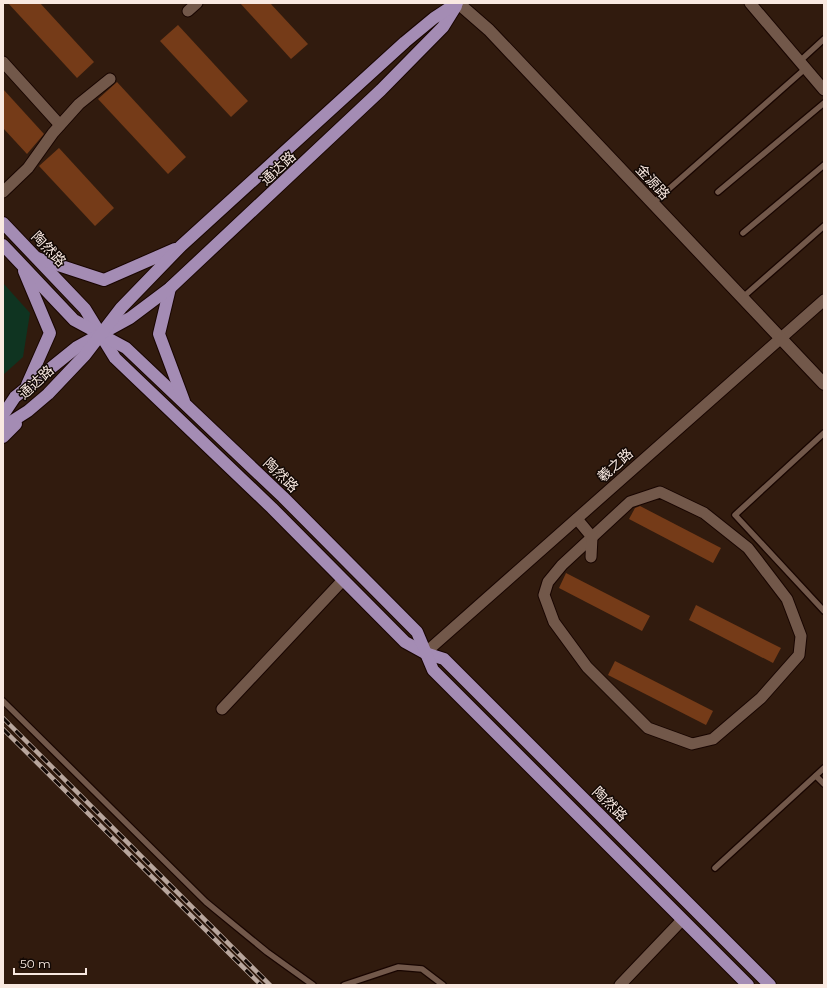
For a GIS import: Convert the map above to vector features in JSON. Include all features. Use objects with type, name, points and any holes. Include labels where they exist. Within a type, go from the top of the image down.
[{"type":"main road","name":"通达路","points":[[5,433],[85,355],[121,308],[181,246],[405,42],[434,18],[458,3]]},
{"type":"main road","name":"通达路","points":[[3,415],[15,397],[77,347],[130,318],[170,288],[381,90],[443,27],[458,3]]},
{"type":"main road","name":"陶然路","points":[[3,223],[85,309],[115,358],[272,508],[405,642],[444,659],[770,985]]},
{"type":"main road","name":"陶然路","points":[[3,245],[74,320],[126,348],[283,497],[417,632],[433,670],[748,985]]},
{"type":"main road","points":[[36,258],[104,280],[181,246]]},
{"type":"main road","points":[[21,264],[50,333],[26,387]]},
{"type":"main road","points":[[170,288],[158,334],[185,404]]},
{"type":"main road","points":[[3,405],[15,397]]},
{"type":"street","points":[[188,11],[197,3]]},
{"type":"street","name":"金源路","points":[[458,3],[489,30],[824,384]]},
{"type":"street","points":[[750,3],[824,90]]},
{"type":"street","points":[[3,62],[60,124]]},
{"type":"street","points":[[3,192],[28,168],[60,124],[78,104],[110,79]]},
{"type":"street","name":"羲之路","points":[[425,652],[824,300]]},
{"type":"street","points":[[660,492],[704,513],[748,548],[787,599],[801,636],[799,655],[761,698],[713,739],[692,744],[648,728],[587,667],[554,622],[544,595],[548,582],[562,565],[592,537],[630,502],[660,492]]},
{"type":"street","points":[[577,518],[592,537],[591,557]]},
{"type":"street","points":[[222,709],[343,580]]},
{"type":"street","points":[[620,985],[682,920]]},
{"type":"lane","points":[[653,203],[803,65],[824,39]]},
{"type":"lane","points":[[718,192],[824,104]]},
{"type":"lane","points":[[742,233],[824,165]]},
{"type":"lane","points":[[742,298],[824,226]]},
{"type":"lane","points":[[824,433],[735,515],[824,611]]},
{"type":"lane","points":[[3,701],[206,902],[267,952],[313,985]]},
{"type":"lane","points":[[715,868],[824,768]]},
{"type":"lane","points":[[816,776],[824,784]]},
{"type":"lane","points":[[344,985],[398,967],[422,970],[443,985]]},
{"type":"green space","points":[[3,283],[30,313],[23,357],[3,375]]},
{"type":"building","points":[[8,3],[40,3],[94,62],[77,78]]},
{"type":"building","points":[[240,3],[270,3],[308,44],[291,59]]},
{"type":"building","points":[[178,25],[248,101],[231,117],[160,41]]},
{"type":"building","points":[[117,82],[186,157],[168,174],[98,99]]},
{"type":"building","points":[[3,89],[44,134],[27,154],[3,128]]},
{"type":"building","points":[[59,148],[114,208],[95,226],[39,166]]},
{"type":"building","points":[[640,506],[721,548],[713,563],[629,519],[635,508]]},
{"type":"building","points":[[566,573],[650,616],[642,631],[559,588]]},
{"type":"building","points":[[696,605],[781,648],[773,663],[689,620]]},
{"type":"building","points":[[615,661],[713,711],[706,725],[608,675]]},
{"type":"railway","points":[[3,718],[270,985]]},
{"type":"railway","points":[[3,729],[261,985]]}]
